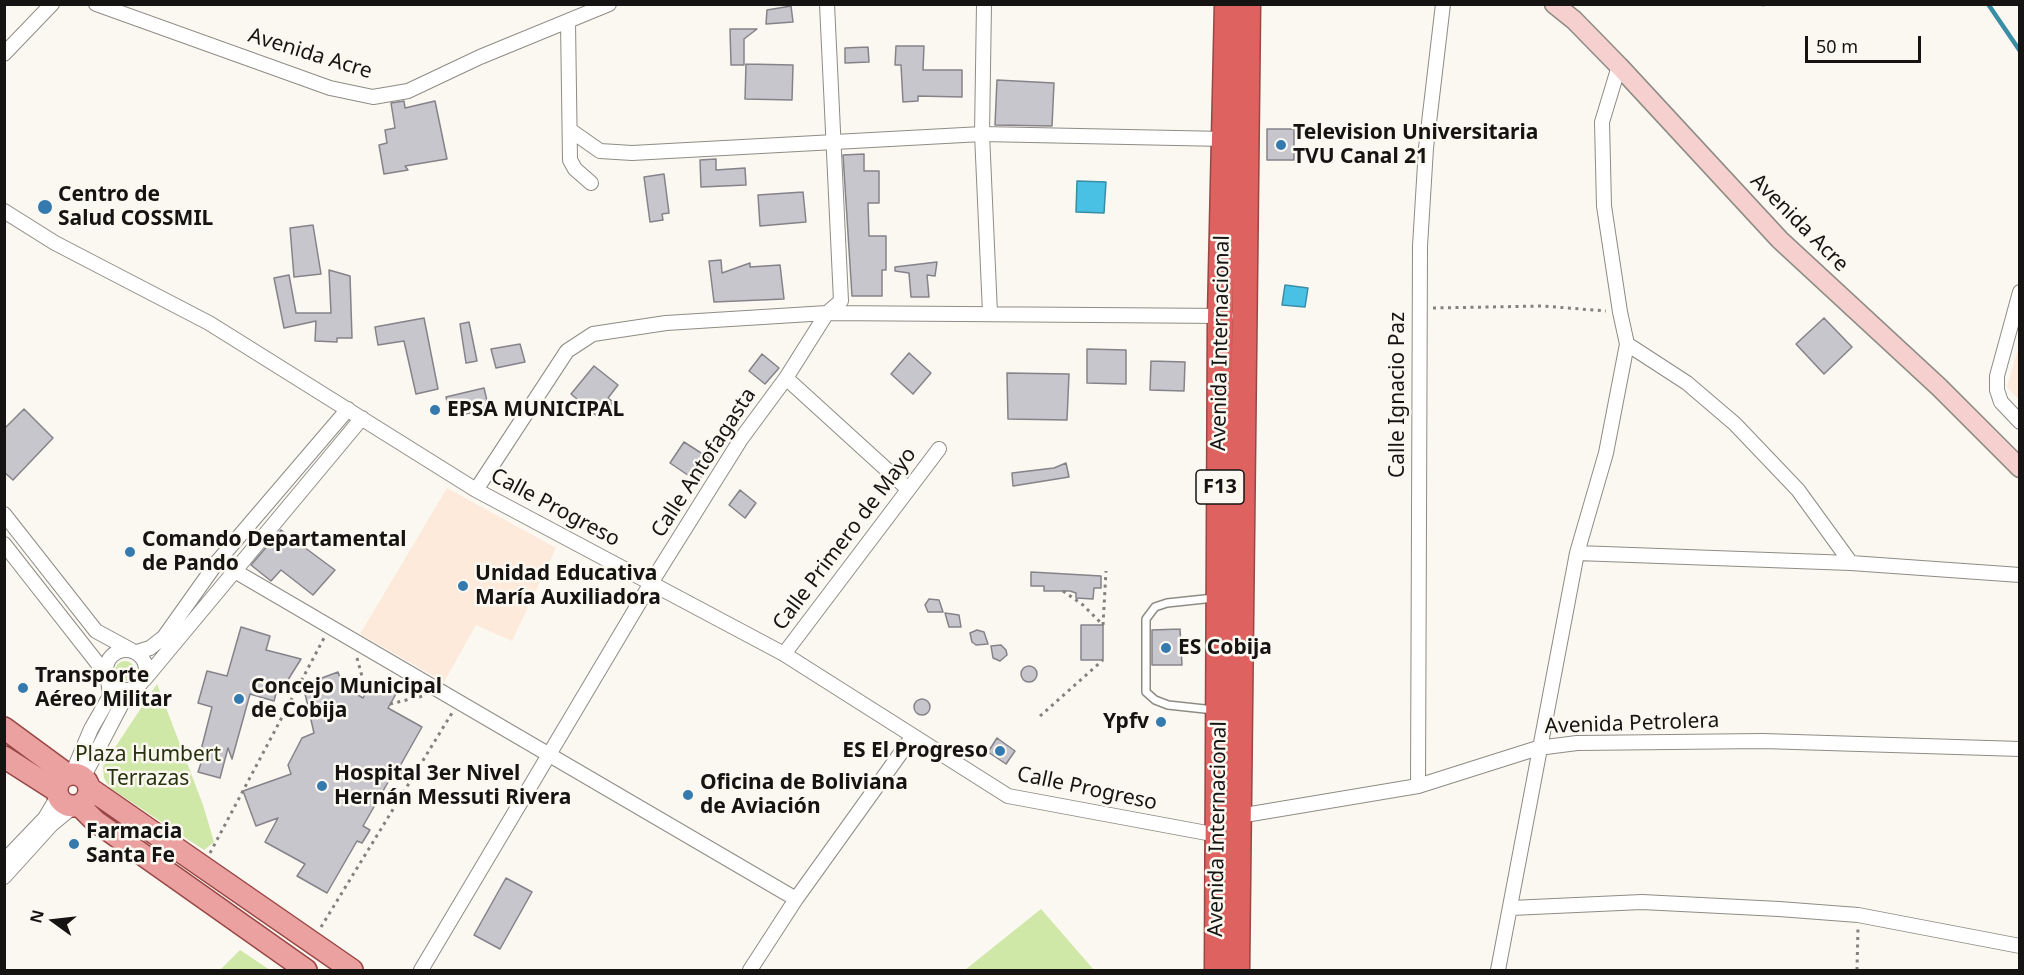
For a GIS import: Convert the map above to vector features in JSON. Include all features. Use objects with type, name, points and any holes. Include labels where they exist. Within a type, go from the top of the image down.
[{"type":"highway","name":"Avenida Internacional","points":[[1227,4],[1220,316],[1219,710],[1229,828],[1237,970]]},
{"type":"highway","name":"Avenida Internacional","points":[[1217,970],[1229,828],[1244,315],[1248,4]]},
{"type":"main road","name":"Avenida Acre","points":[[1554,4],[1574,20],[1619,66],[1780,240],[1939,387],[2019,468]]},
{"type":"main road","points":[[4,728],[72,789],[95,821],[306,970]]},
{"type":"main road","points":[[4,757],[72,789],[204,866],[352,970]]},
{"type":"street","points":[[4,54],[52,4]]},
{"type":"street","name":"Avenida Acre","points":[[96,4],[330,88],[374,98],[408,91],[480,57],[568,22],[592,8],[609,4]]},
{"type":"street","name":"Calle Antofagasta","points":[[421,970],[651,583],[741,439],[786,378],[827,313],[842,301],[832,141],[827,4]]},
{"type":"street","points":[[984,4],[982,134],[990,313]]},
{"type":"street","name":"Calle Ignacio Paz","points":[[1418,786],[1419,307],[1426,148],[1443,4]]},
{"type":"street","points":[[568,22],[570,160],[575,170],[591,183]]},
{"type":"street","points":[[1498,970],[1538,748],[1577,553],[1606,453],[1627,344],[1604,206],[1602,122],[1619,66]]},
{"type":"street","points":[[570,130],[600,151],[632,153],[982,134],[1225,139]]},
{"type":"street","name":"Calle Progreso","points":[[4,211],[55,243],[209,323],[477,490],[784,654],[1008,796],[1229,828]]},
{"type":"street","points":[[2019,292],[1997,376],[1997,390],[2001,402],[2019,422]]},
{"type":"street","points":[[477,490],[567,351],[592,334],[666,323],[827,313],[1244,315]]},
{"type":"street","points":[[1627,344],[1687,383],[1736,424],[1798,490],[1851,563]]},
{"type":"street","points":[[786,378],[908,489]]},
{"type":"street","points":[[4,861],[72,789],[91,729],[110,696],[106,667],[112,655],[124,649],[134,651],[150,648],[164,637],[218,561],[348,409]]},
{"type":"street","points":[[4,877],[52,824],[129,690],[144,680],[167,656],[233,570],[362,417]]},
{"type":"street","name":"Calle Primero de Mayo","points":[[784,654],[939,449]]},
{"type":"street","points":[[4,514],[96,631],[134,651],[145,662],[144,680]]},
{"type":"street","points":[[4,544],[107,677],[117,688],[129,690]]},
{"type":"street","points":[[1577,553],[1851,563],[2019,575]]},
{"type":"street","points":[[233,570],[550,753],[796,899]]},
{"type":"street","points":[[750,970],[796,899],[913,736]]},
{"type":"street","name":"Avenida Petrolera","points":[[1229,828],[1418,786],[1538,748],[1577,743],[1763,741],[2019,749]]},
{"type":"street","points":[[1510,908],[1642,902],[1858,915],[2019,946]]},
{"type":"lane","points":[[1219,710],[1168,705],[1155,700],[1146,692],[1146,619],[1155,607],[1167,603],[1220,597]]},
{"type":"path","points":[[1419,307],[1543,306],[1620,312]]},
{"type":"path","points":[[1063,591],[1083,605],[1103,625],[1106,571]]},
{"type":"path","points":[[204,866],[330,626]]},
{"type":"path","points":[[352,639],[366,691]]},
{"type":"path","points":[[1040,716],[1103,660]]},
{"type":"path","points":[[390,704],[442,691]]},
{"type":"path","points":[[311,943],[459,701]]},
{"type":"path","points":[[1857,970],[1858,915]]},
{"type":"shaded area","points":[[2019,346],[2019,400],[2007,387]]},
{"type":"shaded area","name":"Unidad Educativa María Auxiliadora","points":[[447,488],[556,548],[512,641],[476,625],[444,682],[360,634]]},
{"type":"green space","points":[[125,661],[132,664],[135,671],[132,678],[125,681],[118,678],[115,671],[118,664]]},
{"type":"green space","name":"Plaza Humbert Terrazas","points":[[157,684],[203,805],[214,842],[204,850],[110,788],[104,778],[103,767],[108,758]]},
{"type":"green space","points":[[1041,909],[1094,970],[965,970]]},
{"type":"green space","points":[[240,950],[270,970],[220,970]]},
{"type":"water","points":[[1077,181],[1106,182],[1104,213],[1076,212]]},
{"type":"water","points":[[1285,285],[1308,288],[1305,307],[1282,305]]},
{"type":"building","points":[[791,6],[793,22],[766,24],[767,10]]},
{"type":"building","points":[[730,29],[757,29],[744,39],[744,65],[731,65]]},
{"type":"building","points":[[896,46],[924,46],[923,70],[962,70],[962,97],[918,96],[918,101],[903,102],[901,65],[895,65]]},
{"type":"building","points":[[868,47],[869,62],[845,63],[845,48]]},
{"type":"building","points":[[746,64],[793,65],[792,100],[745,99]]},
{"type":"building","points":[[997,80],[1054,83],[1052,126],[995,125]]},
{"type":"building","points":[[404,101],[405,108],[435,101],[447,159],[405,166],[408,170],[384,174],[379,145],[387,143],[385,130],[395,128],[391,103]]},
{"type":"building","name":"Television Universitaria TVU Canal 21","points":[[1267,129],[1294,129],[1294,160],[1267,160]]},
{"type":"building","points":[[864,154],[864,171],[879,171],[879,203],[868,203],[869,236],[886,236],[886,270],[882,270],[882,296],[852,296],[843,155]]},
{"type":"building","points":[[716,159],[716,170],[745,168],[746,185],[701,187],[700,160]]},
{"type":"building","points":[[664,174],[669,213],[662,214],[663,220],[650,222],[644,177]]},
{"type":"building","points":[[803,192],[806,222],[760,226],[758,195]]},
{"type":"building","points":[[313,225],[321,274],[294,277],[290,228]]},
{"type":"building","points":[[721,260],[722,273],[750,263],[750,267],[780,265],[784,299],[714,302],[709,261]]},
{"type":"building","points":[[937,262],[935,276],[927,275],[929,297],[911,297],[909,273],[895,271],[895,267]]},
{"type":"building","points":[[329,270],[350,276],[352,338],[337,338],[337,342],[315,341],[316,321],[284,328],[274,278],[289,275],[296,313],[331,313]]},
{"type":"building","points":[[424,318],[438,389],[416,394],[404,341],[378,345],[375,327]]},
{"type":"building","points":[[1824,318],[1852,347],[1824,374],[1796,344]]},
{"type":"building","points":[[469,322],[477,361],[466,363],[460,324]]},
{"type":"building","points":[[520,344],[525,362],[496,368],[491,349]]},
{"type":"building","points":[[1087,349],[1126,350],[1126,384],[1087,383]]},
{"type":"building","points":[[909,353],[931,373],[913,394],[891,374]]},
{"type":"building","points":[[762,354],[779,368],[765,384],[749,371]]},
{"type":"building","points":[[1151,361],[1185,362],[1184,391],[1150,390]]},
{"type":"building","points":[[594,366],[618,385],[608,398],[613,402],[599,418],[571,394]]},
{"type":"building","points":[[1007,373],[1069,374],[1067,420],[1008,419]]},
{"type":"building","points":[[484,388],[489,409],[451,417],[446,397]]},
{"type":"building","points":[[24,409],[53,438],[13,480],[4,472],[4,429]]},
{"type":"building","points":[[684,442],[712,460],[698,482],[670,463]]},
{"type":"building","points":[[1066,463],[1069,477],[1013,486],[1012,473],[1054,468]]},
{"type":"building","points":[[740,490],[756,503],[745,518],[729,505]]},
{"type":"building","points":[[281,530],[335,570],[313,595],[281,570],[271,581],[251,565]]},
{"type":"building","points":[[1031,572],[1101,576],[1101,588],[1094,588],[1093,599],[1076,598],[1076,593],[1070,591],[1044,591],[1044,586],[1031,586]]},
{"type":"building","points":[[929,599],[939,600],[943,612],[928,612],[925,605]]},
{"type":"building","points":[[945,613],[959,615],[961,627],[949,627]]},
{"type":"building","points":[[1081,625],[1103,625],[1103,660],[1081,660]]},
{"type":"building","points":[[241,627],[270,636],[266,650],[301,659],[281,691],[277,690],[274,701],[250,694],[232,759],[228,748],[220,778],[198,772],[205,751],[201,750],[212,707],[198,703],[207,671],[227,676]]},
{"type":"building","name":"ES Cobija","points":[[1180,629],[1182,665],[1152,665],[1152,630]]},
{"type":"building","points":[[977,630],[984,632],[988,644],[976,645],[972,642],[970,633]]},
{"type":"building","points":[[1001,645],[1007,655],[1000,661],[993,658],[991,646]]},
{"type":"building","points":[[1029,666],[1037,674],[1029,682],[1021,674]]},
{"type":"building","name":"Hospital 3er Nivel Hernán Messuti Rivera","points":[[338,672],[343,686],[363,698],[372,681],[396,694],[388,708],[422,727],[400,766],[404,769],[397,781],[391,777],[363,826],[370,830],[362,843],[357,841],[327,893],[297,876],[305,864],[265,842],[278,818],[256,826],[243,791],[291,774],[288,765],[302,738],[314,733],[303,685]]},
{"type":"building","points":[[922,699],[928,701],[930,707],[928,713],[922,715],[916,713],[914,707],[916,701]]},
{"type":"building","points":[[997,738],[1015,751],[1006,764],[988,752]]},
{"type":"building","points":[[506,878],[532,892],[500,949],[474,935]]},
{"type":"waterway","points":[[1988,4],[2020,51]]},
{"type":"place","name":"Television Universitaria TVU Canal 21","points":[[1281,145]]},
{"type":"place","name":"Centro de Salud COSSMIL","points":[[45,207]]},
{"type":"place","name":"EPSA MUNICIPAL","points":[[435,410]]},
{"type":"place","name":"Comando Departamental de Pando","points":[[130,552]]},
{"type":"place","name":"Unidad Educativa María Auxiliadora","points":[[463,586]]},
{"type":"place","name":"ES Cobija","points":[[1166,648]]},
{"type":"place","name":"Transporte Aéreo Militar","points":[[23,688]]},
{"type":"place","name":"Concejo Municipal de Cobija","points":[[239,699]]},
{"type":"place","name":"Ypfv","points":[[1161,722]]},
{"type":"place","name":"ES El Progreso","points":[[1000,751]]},
{"type":"place","name":"Hospital 3er Nivel Hernán Messuti Rivera","points":[[322,786]]},
{"type":"place","name":"Oficina de Boliviana de Aviación","points":[[688,795]]},
{"type":"place","name":"Farmacia Santa Fe","points":[[74,844]]}]
